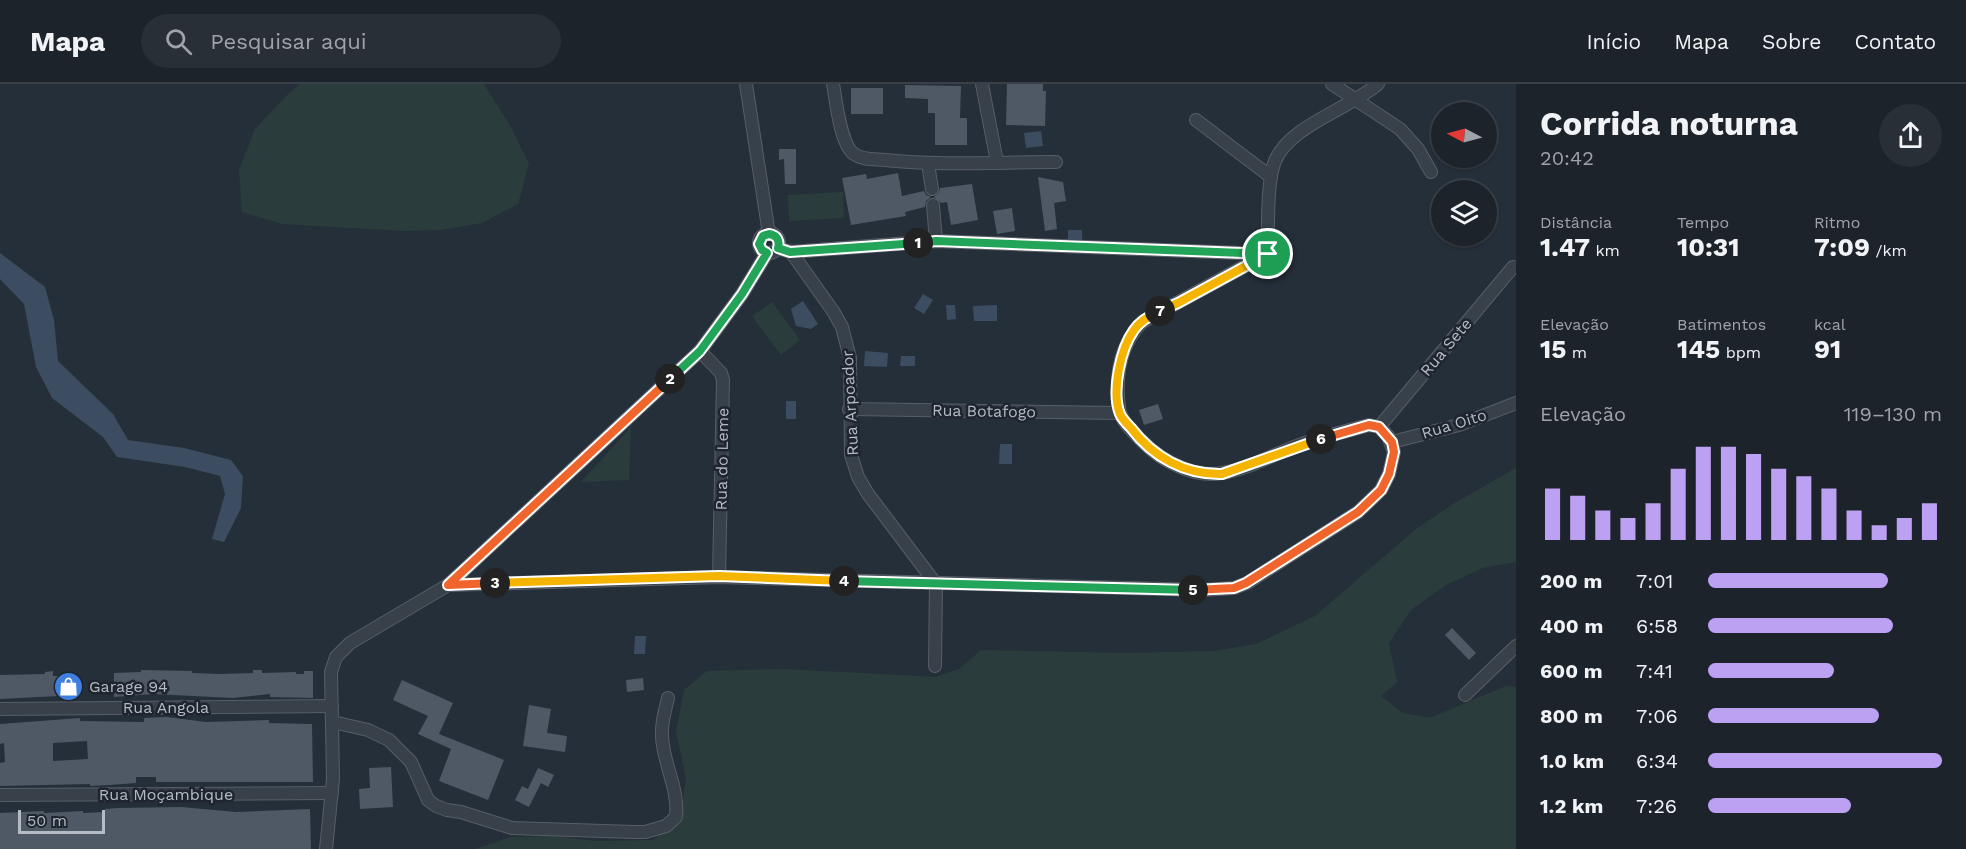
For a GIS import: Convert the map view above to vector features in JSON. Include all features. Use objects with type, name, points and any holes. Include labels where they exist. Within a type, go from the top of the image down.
[{"type":"street","points":[[326,849],[332,793],[332,672],[336,657],[344,648],[448,585],[700,351],[772,250],[778,238],[769,234],[746,84]]},
{"type":"street","points":[[833,84],[839,118],[847,143],[854,154],[867,158],[928,164],[1056,162]]},
{"type":"street","points":[[982,84],[997,162]]},
{"type":"street","points":[[1332,84],[1401,129],[1418,149],[1431,172]]},
{"type":"street","points":[[1268,254],[1271,177],[1274,162],[1293,136],[1356,100],[1378,84]]},
{"type":"street","points":[[1196,120],[1271,177]]},
{"type":"street","points":[[928,164],[932,189]]},
{"type":"street","points":[[933,205],[936,241]]},
{"type":"street","points":[[772,250],[790,252],[936,241],[1268,254]]},
{"type":"street","name":"Rua Arpoador","points":[[790,252],[842,327],[849,358],[851,455],[858,477],[868,494],[936,584]]},
{"type":"street","points":[[448,585],[719,576],[936,584],[1202,590],[1234,588],[1246,583],[1358,512],[1371,501],[1381,490],[1389,474],[1394,452],[1392,442],[1379,427],[1367,425],[1300,445],[1222,474],[1207,474],[1177,466],[1160,456],[1136,434],[1119,413],[1117,388],[1119,370],[1124,351],[1134,330],[1142,322],[1268,254]]},
{"type":"street","name":"Rua Sete","points":[[1379,427],[1513,267]]},
{"type":"street","name":"Rua do Leme","points":[[700,351],[716,367],[723,380],[719,576]]},
{"type":"street","name":"Rua Oito","points":[[1392,442],[1459,425],[1516,403]]},
{"type":"street","name":"Rua Botafogo","points":[[849,408],[1119,413]]},
{"type":"street","points":[[935,666],[936,584]]},
{"type":"street","points":[[1465,695],[1516,646]]},
{"type":"street","points":[[333,722],[368,730],[389,740],[411,762],[428,800],[436,806],[512,828],[645,832],[666,826],[676,817],[676,790],[662,737],[668,698]]},
{"type":"street","name":"Rua Angola","points":[[0,710],[332,706]]},
{"type":"street","name":"Rua Moçambique","points":[[0,795],[332,793]]},
{"type":"green space","points":[[300,84],[484,84],[511,127],[529,164],[518,204],[482,223],[441,230],[404,231],[282,224],[242,212],[239,170],[255,129]]},
{"type":"green space","points":[[843,192],[844,218],[789,221],[788,195]]},
{"type":"green space","points":[[772,302],[800,340],[781,355],[752,316]]},
{"type":"green space","points":[[631,427],[629,480],[581,482]]},
{"type":"green space","points":[[1516,468],[1516,562],[1483,568],[1446,585],[1411,610],[1389,643],[1397,682],[1381,696],[1403,713],[1430,718],[1506,686],[1516,687],[1516,849],[476,849],[511,837],[555,836],[595,841],[654,840],[681,812],[686,778],[676,732],[684,690],[707,671],[785,669],[936,677],[959,669],[981,650],[1127,653],[1214,651],[1256,644],[1315,616],[1416,529],[1453,504]]},
{"type":"water","points":[[1041,131],[1043,146],[1026,148],[1024,133]]},
{"type":"water","points":[[1068,230],[1082,230],[1082,240],[1068,239]]},
{"type":"water","points":[[0,253],[45,287],[54,320],[58,361],[113,414],[128,440],[184,448],[231,460],[243,476],[241,508],[224,542],[212,539],[225,494],[220,476],[185,467],[117,457],[103,437],[52,398],[36,367],[24,304],[0,279]]},
{"type":"water","points":[[923,294],[933,300],[924,314],[914,308]]},
{"type":"water","points":[[803,301],[818,324],[811,329],[796,326],[791,309]]},
{"type":"water","points":[[946,305],[955,305],[956,319],[947,320]]},
{"type":"water","points":[[997,305],[997,321],[974,321],[973,306]]},
{"type":"water","points":[[865,351],[888,353],[887,367],[864,366]]},
{"type":"water","points":[[901,356],[915,356],[915,366],[900,366]]},
{"type":"water","points":[[786,401],[796,401],[796,419],[786,419]]},
{"type":"water","points":[[1000,444],[1012,444],[1012,464],[999,464]]},
{"type":"water","points":[[635,636],[646,636],[645,654],[634,654]]},
{"type":"building","points":[[1007,84],[1043,84],[1043,91],[1046,91],[1045,126],[1006,125]]},
{"type":"building","points":[[905,85],[961,86],[960,118],[967,118],[967,145],[935,145],[935,113],[928,113],[928,99],[905,98]]},
{"type":"building","points":[[851,88],[883,88],[883,114],[851,114]]},
{"type":"building","points":[[779,149],[796,149],[796,184],[785,184],[784,159],[779,160]]},
{"type":"building","points":[[898,173],[902,196],[924,191],[931,197],[926,201],[925,207],[905,212],[906,216],[851,225],[842,178],[866,174],[867,179]]},
{"type":"building","points":[[1038,177],[1063,182],[1066,201],[1054,203],[1057,229],[1045,231]]},
{"type":"building","points":[[972,184],[978,220],[951,225],[947,202],[941,203],[934,197],[940,188]]},
{"type":"building","points":[[1012,208],[1015,231],[997,234],[993,211]]},
{"type":"building","points":[[1158,404],[1163,419],[1144,425],[1139,410]]},
{"type":"building","points":[[1452,628],[1476,653],[1469,660],[1445,635]]},
{"type":"building","points":[[141,670],[220,674],[253,673],[253,670],[262,670],[262,673],[296,672],[296,674],[313,671],[313,698],[270,697],[270,694],[233,698],[154,694],[114,697],[114,673],[141,672]]},
{"type":"building","points":[[53,671],[53,676],[78,676],[78,695],[0,699],[0,675],[45,674],[45,672]]},
{"type":"building","points":[[643,678],[644,690],[627,692],[626,680]]},
{"type":"building","points":[[402,680],[453,703],[439,734],[504,760],[488,800],[439,781],[451,749],[418,734],[428,716],[393,700]]},
{"type":"building","points":[[529,705],[551,709],[547,733],[567,736],[565,752],[523,746]]},
{"type":"building","points":[[167,717],[206,722],[269,720],[269,723],[312,724],[313,782],[156,782],[156,777],[136,777],[136,783],[110,785],[0,786],[0,763],[5,762],[4,743],[0,744],[0,724],[80,718],[80,721],[144,722],[144,718]],"holes":[[[87,741],[88,759],[53,761],[53,743]]]},
{"type":"building","points":[[391,767],[393,807],[360,809],[359,789],[370,788],[369,768]]},
{"type":"building","points":[[538,768],[554,775],[548,787],[541,783],[529,807],[515,800],[522,786],[528,789]]},
{"type":"building","points":[[181,807],[236,812],[310,809],[311,849],[0,849],[0,813],[83,811],[83,813],[105,812],[105,809],[118,808]]},
{"type":"place","name":"Garage 94","points":[[68,686]]},
{"type":"route","points":[[766,234],[772,234],[778,238],[778,248],[790,252],[936,241],[1268,254],[1157,312],[1134,330],[1124,351],[1119,370],[1117,388],[1119,413],[1147,446],[1160,456],[1177,466],[1207,474],[1222,474],[1300,445],[1369,425],[1379,427],[1388,436],[1394,452],[1389,474],[1381,490],[1371,501],[1358,512],[1246,583],[1234,588],[1202,590],[936,584],[719,576],[448,585],[700,351],[742,294],[767,253],[759,244],[761,238],[766,234]]}]
